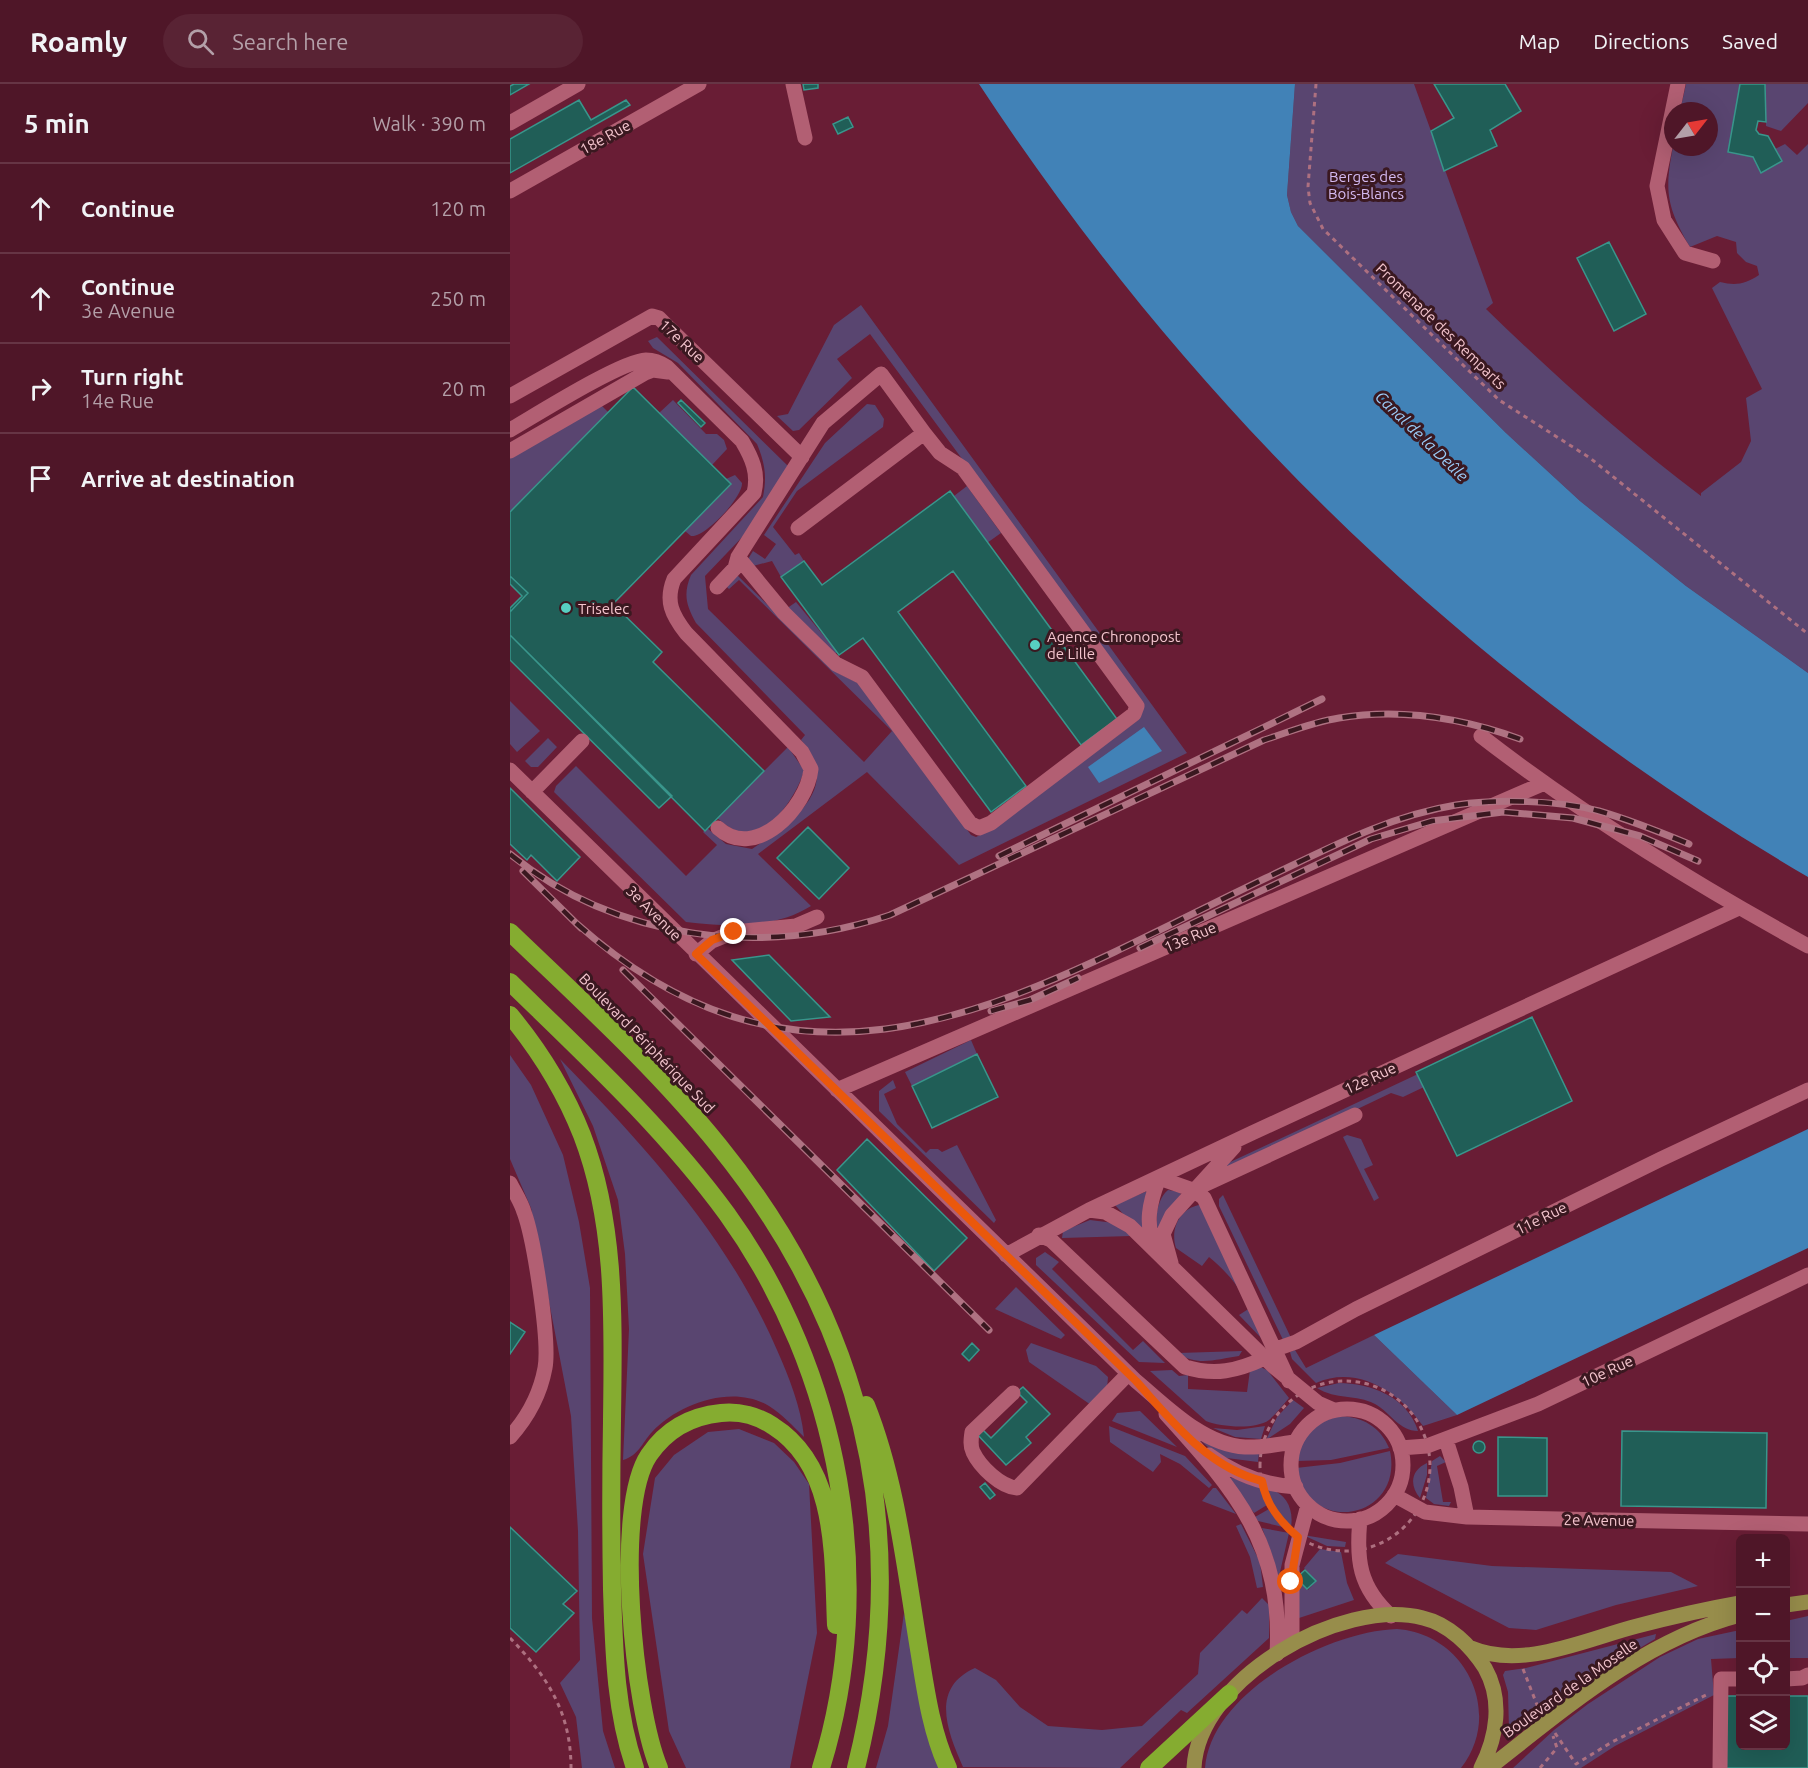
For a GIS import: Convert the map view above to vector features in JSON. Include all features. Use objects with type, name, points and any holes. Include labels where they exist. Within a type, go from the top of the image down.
[{"type":"highway","name":"Boulevard Périphérique Sud","points":[[510,932],[641,1058],[721,1148],[778,1230],[828,1325],[858,1411],[879,1520],[881,1591],[878,1647],[873,1698],[856,1768]]},
{"type":"highway","points":[[510,982],[642,1113],[705,1186],[759,1265],[797,1339],[822,1408],[844,1518],[848,1596],[837,1698],[821,1768]]},
{"type":"highway","points":[[510,1015],[546,1066],[582,1135],[609,1247],[612,1334],[610,1508],[615,1675],[628,1747],[635,1768]]},
{"type":"highway","points":[[828,1325],[864,1399],[882,1453],[930,1715],[948,1768]]},
{"type":"highway","points":[[659,1768],[648,1735],[638,1680],[631,1578],[633,1511],[640,1475],[649,1455],[673,1430],[696,1418],[728,1412],[757,1418],[790,1437],[813,1468],[824,1502],[831,1539],[837,1698]]},
{"type":"highway","points":[[1150,1767],[1229,1694]]},
{"type":"main road","name":"Boulevard de la Moselle","points":[[1468,1647],[1491,1655],[1520,1656],[1671,1617],[1736,1604]]},
{"type":"main road","points":[[1194,1768],[1196,1751],[1204,1730],[1229,1694],[1277,1654],[1292,1644],[1330,1626],[1391,1616],[1409,1616],[1435,1622],[1468,1647],[1488,1674],[1496,1705],[1494,1736],[1481,1768]]},
{"type":"main road","name":"Boulevard de la Moselle","points":[[1489,1768],[1547,1722],[1609,1678],[1671,1641],[1736,1617]]},
{"type":"street","points":[[510,123],[578,84]]},
{"type":"street","name":"18e Rue","points":[[510,190],[699,84]]},
{"type":"street","points":[[793,84],[805,138]]},
{"type":"street","points":[[1678,84],[1657,186],[1664,220],[1685,253],[1713,261]]},
{"type":"street","name":"17e Rue","points":[[510,396],[652,316],[659,318],[802,457]]},
{"type":"street","points":[[510,430],[632,363],[646,360],[657,362],[677,376],[742,441],[750,454],[757,481],[747,503],[675,579],[670,589],[672,610],[686,633],[801,752],[811,769],[806,791],[798,803],[754,840],[742,841],[732,838],[718,828]]},
{"type":"street","points":[[510,451],[645,373],[664,370],[677,376]]},
{"type":"street","points":[[881,374],[940,453],[963,468],[1135,701],[1137,706],[1134,714],[991,823],[975,827],[862,677],[836,664],[784,613],[738,557],[802,457],[824,423],[881,374]]},
{"type":"street","points":[[798,528],[924,433]]},
{"type":"street","points":[[1481,736],[1542,784],[1739,908],[1808,946]]},
{"type":"street","points":[[532,792],[582,741]]},
{"type":"street","name":"3e Avenue","points":[[510,770],[1132,1378],[1201,1431],[1224,1443],[1243,1447],[1296,1442]]},
{"type":"street","name":"13e Rue","points":[[837,1090],[1542,784]]},
{"type":"street","name":"12e Rue","points":[[1006,1255],[1039,1235],[1089,1210],[1739,908]]},
{"type":"street","points":[[696,954],[712,940],[734,932],[796,926],[817,917]]},
{"type":"street","name":"11e Rue","points":[[1039,1235],[1052,1240],[1185,1367],[1201,1372],[1223,1373],[1242,1369],[1661,1159],[1808,1090]]},
{"type":"street","points":[[1193,1190],[1355,1116]]},
{"type":"street","points":[[1174,1269],[1165,1248],[1163,1234],[1172,1215],[1231,1149],[1252,1133]]},
{"type":"street","points":[[1155,1249],[1148,1224],[1148,1210],[1159,1178],[1193,1190],[1211,1207],[1270,1354],[1289,1381],[1334,1410]]},
{"type":"street","points":[[510,1183],[525,1213],[535,1264],[546,1366],[538,1394],[526,1419],[510,1437]]},
{"type":"street","points":[[1089,1210],[1116,1217],[1155,1249],[1174,1269],[1270,1354]]},
{"type":"street","name":"10e Rue","points":[[1400,1448],[1427,1446],[1446,1440],[1538,1404],[1808,1275]]},
{"type":"street","points":[[1013,1394],[972,1432],[970,1445],[973,1454],[999,1482],[1008,1488],[1017,1488],[1132,1378],[1178,1427],[1236,1497],[1251,1521],[1270,1564],[1277,1604],[1277,1654]]},
{"type":"street","points":[[1351,1409],[1367,1412],[1382,1421],[1393,1433],[1400,1448],[1403,1465],[1400,1482],[1394,1495],[1377,1512],[1360,1519],[1341,1520],[1323,1515],[1308,1505],[1296,1487],[1291,1465],[1296,1442],[1305,1428],[1318,1417],[1334,1410],[1351,1409]]},
{"type":"street","points":[[1178,1427],[1221,1465],[1276,1486],[1296,1487]]},
{"type":"street","points":[[1446,1440],[1461,1487],[1467,1517]]},
{"type":"street","name":"2e Avenue","points":[[1394,1495],[1425,1512],[1467,1517],[1808,1524]]},
{"type":"street","points":[[1292,1644],[1291,1582],[1298,1537],[1308,1505]]},
{"type":"street","points":[[1360,1519],[1357,1550],[1367,1587],[1391,1616]]},
{"type":"street","points":[[1790,1678],[1802,1678],[1808,1675]]},
{"type":"street","points":[[1720,1768],[1721,1678],[1736,1678]]},
{"type":"path","name":"Promenade des Remparts","points":[[1316,84],[1308,187],[1310,203],[1323,229],[1499,400],[1590,458],[1808,634]]},
{"type":"path","points":[[1335,1381],[1353,1381],[1378,1388],[1401,1402],[1413,1414],[1427,1446],[1429,1479],[1418,1508],[1406,1525],[1392,1537],[1357,1550],[1326,1549],[1298,1537],[1277,1516],[1269,1504],[1262,1481],[1262,1446],[1272,1420],[1303,1392],[1335,1381]]},
{"type":"path","points":[[510,1638],[537,1667],[561,1707],[567,1725],[571,1768]]},
{"type":"path","points":[[1520,1656],[1540,1712],[1547,1722]]},
{"type":"path","points":[[1571,1768],[1612,1742],[1714,1691],[1721,1678]]},
{"type":"path","points":[[1539,1768],[1557,1748],[1553,1739],[1554,1730],[1576,1764]]},
{"type":"green space","name":"Berges des Bois-Blancs","points":[[1295,84],[1414,84],[1493,303],[1486,309],[1590,406],[1701,496],[1701,493],[1741,462],[1751,441],[1746,398],[1762,389],[1712,288],[1720,282],[1740,283],[1759,275],[1757,266],[1746,262],[1737,253],[1736,242],[1717,236],[1690,247],[1676,221],[1668,188],[1672,156],[1718,156],[1718,102],[1682,102],[1686,84],[1740,84],[1753,157],[1761,172],[1782,161],[1775,149],[1785,144],[1797,155],[1808,144],[1808,673],[1686,586],[1580,501],[1506,433],[1298,226],[1291,212],[1287,195]]},
{"type":"green space","points":[[1765,84],[1808,84],[1808,103],[1781,131],[1766,126]]},
{"type":"green space","points":[[861,305],[1187,753],[959,865],[867,772],[758,854],[811,906],[782,919],[766,922],[718,925],[686,922],[554,792],[556,786],[576,766],[686,876],[717,845],[703,832],[707,828],[726,844],[752,849],[796,816],[807,803],[814,789],[817,774],[813,758],[801,740],[805,735],[696,623],[687,599],[687,588],[691,575],[763,497],[765,476],[760,451],[757,444],[678,363],[653,348],[648,341],[657,337],[789,467],[748,531],[705,576],[708,609],[864,762],[892,731],[739,580],[729,589],[726,586],[737,575],[838,673],[860,684],[971,835],[976,837],[990,830],[1138,720],[1139,699],[870,334],[837,359],[852,378],[799,430],[793,431],[777,416],[788,414],[834,325]]},
{"type":"green space","points":[[673,400],[706,434],[717,434],[724,440],[727,449],[712,465],[659,413]]},
{"type":"green space","points":[[600,404],[608,412],[510,512],[510,455]]},
{"type":"green space","points":[[867,404],[875,405],[884,419],[883,427],[797,491],[773,527],[795,555],[799,553],[804,561],[781,577],[772,561],[753,566],[748,559],[753,551],[765,559],[776,544],[764,535],[825,443]]},
{"type":"green space","points":[[735,475],[742,483],[741,489],[730,506],[705,531],[691,536],[685,531],[731,485],[726,479]]},
{"type":"green space","points":[[967,486],[1001,533],[987,543],[954,496]]},
{"type":"green space","points":[[796,602],[837,652],[833,656],[786,609]]},
{"type":"green space","points":[[510,701],[540,731],[517,752],[510,744]]},
{"type":"green space","points":[[548,738],[557,747],[538,767],[531,767],[525,761]]},
{"type":"green space","points":[[788,747],[804,770],[797,788],[776,818],[759,831],[751,833],[732,829],[717,818]]},
{"type":"green space","points":[[971,1040],[977,1054],[912,1086],[905,1072]]},
{"type":"green space","points":[[510,1055],[531,1085],[563,1155],[579,1222],[590,1288],[592,1618],[603,1731],[615,1768],[582,1768],[576,1717],[560,1683],[580,1660],[578,1531],[571,1416],[531,1208],[510,1159]]},
{"type":"green space","points":[[560,1059],[623,1125],[682,1195],[734,1269],[757,1309],[786,1371],[797,1403],[804,1437],[769,1406],[755,1400],[723,1397],[691,1405],[677,1413],[652,1432],[636,1452],[623,1460],[629,1329],[625,1254],[618,1200],[593,1126]]},
{"type":"green space","points":[[1418,1074],[1424,1087],[1403,1097],[1391,1093],[1221,1174],[1226,1164]]},
{"type":"green space","points":[[893,1080],[896,1088],[884,1094],[897,1124],[926,1153],[930,1149],[938,1149],[942,1152],[957,1145],[996,1220],[994,1223],[879,1111],[879,1091]]},
{"type":"green space","points":[[1347,1135],[1361,1139],[1373,1165],[1364,1169],[1379,1198],[1374,1201],[1343,1137]]},
{"type":"green space","points":[[1168,1190],[1180,1192],[1181,1196],[1158,1230],[1156,1220],[1158,1208]]},
{"type":"green space","points":[[1147,1191],[1143,1229],[1137,1229],[1115,1205]]},
{"type":"green space","points":[[1223,1195],[1292,1340],[1285,1344],[1219,1206],[1219,1199]]},
{"type":"green space","points":[[1199,1205],[1208,1212],[1267,1338],[1265,1342],[1239,1315],[1250,1308],[1227,1274],[1209,1257],[1202,1266],[1176,1248],[1174,1234],[1178,1221],[1186,1211]]},
{"type":"green space","points":[[1090,1220],[1114,1223],[1131,1236],[1062,1238],[1063,1231]]},
{"type":"green space","points":[[1045,1252],[1059,1262],[1052,1269],[1133,1350],[1143,1341],[1165,1363],[1139,1362],[1036,1265],[1036,1258]]},
{"type":"green space","points":[[1016,1287],[1065,1335],[1061,1339],[995,1309]]},
{"type":"green space","points":[[1374,1335],[1457,1415],[1423,1426],[1402,1403],[1377,1385],[1347,1377],[1332,1378],[1316,1383],[1292,1359],[1290,1352],[1295,1350],[1306,1368]]},
{"type":"green space","points":[[1031,1343],[1096,1366],[1108,1377],[1107,1389],[1091,1405],[1029,1362],[1026,1350]]},
{"type":"green space","points":[[1242,1351],[1239,1356],[1207,1361],[1192,1360],[1178,1353]]},
{"type":"green space","points":[[1258,1366],[1267,1370],[1289,1398],[1269,1420],[1247,1426],[1220,1425],[1206,1421],[1150,1371],[1172,1370],[1179,1376],[1188,1375],[1188,1389],[1247,1392],[1250,1370]]},
{"type":"green space","points":[[1339,1383],[1363,1386],[1386,1394],[1406,1409],[1418,1431],[1406,1428],[1381,1408],[1368,1401],[1331,1394],[1317,1388]]},
{"type":"green space","points":[[1293,1400],[1304,1408],[1290,1424],[1266,1440],[1277,1417]]},
{"type":"green space","points":[[1140,1411],[1177,1447],[1112,1421],[1117,1413]]},
{"type":"green space","points":[[1340,1416],[1356,1418],[1369,1424],[1381,1434],[1389,1448],[1331,1460],[1296,1461],[1301,1445],[1310,1431],[1331,1418]]},
{"type":"green space","points":[[1109,1426],[1185,1456],[1212,1485],[1209,1488],[1180,1464],[1160,1454],[1161,1462],[1153,1472],[1110,1442]]},
{"type":"green space","points":[[1265,1426],[1261,1439],[1235,1437],[1213,1428],[1237,1430]]},
{"type":"green space","points":[[739,1429],[774,1443],[794,1462],[809,1484],[817,1633],[790,1768],[686,1768],[669,1731],[643,1554],[655,1478],[674,1455],[708,1432]]},
{"type":"green space","points":[[1189,1430],[1259,1453],[1258,1462],[1219,1457]]},
{"type":"green space","points":[[1390,1451],[1391,1474],[1383,1492],[1370,1505],[1353,1511],[1335,1511],[1318,1504],[1304,1490],[1296,1468],[1340,1463]]},
{"type":"green space","points":[[1440,1456],[1446,1462],[1437,1466],[1443,1502],[1451,1502],[1449,1506],[1434,1504],[1426,1498],[1432,1461]]},
{"type":"green space","points":[[1427,1463],[1427,1475],[1420,1498],[1414,1488],[1413,1478],[1418,1470]]},
{"type":"green space","points":[[1226,1476],[1261,1487],[1267,1505],[1254,1513]]},
{"type":"green space","points":[[1213,1488],[1216,1488],[1236,1514],[1202,1501]]},
{"type":"green space","points":[[1266,1488],[1279,1493],[1287,1502],[1292,1520],[1291,1527],[1274,1507]]},
{"type":"green space","points":[[1269,1509],[1283,1527],[1258,1521],[1255,1517]]},
{"type":"green space","points":[[1241,1524],[1260,1562],[1263,1587],[1257,1588],[1250,1557],[1236,1526]]},
{"type":"green space","points":[[1262,1528],[1289,1533],[1280,1572],[1281,1599],[1273,1558]]},
{"type":"green space","points":[[1303,1535],[1346,1542],[1345,1547],[1327,1546]]},
{"type":"green space","points":[[1320,1549],[1341,1552],[1347,1583],[1354,1600],[1299,1618],[1296,1579],[1308,1590],[1316,1581],[1304,1568]]},
{"type":"green space","points":[[1398,1554],[1492,1566],[1671,1572],[1698,1586],[1616,1605],[1536,1630],[1509,1628],[1385,1563]]},
{"type":"green space","points":[[1262,1598],[1269,1605],[1269,1638],[1187,1713],[1181,1710],[1120,1768],[963,1767],[948,1725],[947,1699],[952,1687],[961,1677],[975,1668],[996,1680],[1020,1707],[1048,1726],[1102,1730],[1142,1726],[1198,1674],[1200,1653],[1242,1610],[1247,1614]]},
{"type":"green space","points":[[904,1613],[941,1768],[876,1768],[888,1726]]},
{"type":"green space","points":[[1808,1616],[1808,1658],[1790,1658],[1790,1620]]},
{"type":"green space","points":[[1397,1629],[1421,1634],[1442,1645],[1459,1661],[1471,1680],[1478,1701],[1479,1724],[1473,1746],[1461,1768],[1205,1768],[1212,1740],[1228,1714],[1250,1691],[1277,1671],[1308,1654],[1339,1641],[1369,1632]]},
{"type":"green space","points":[[1736,1631],[1736,1658],[1711,1659],[1714,1695],[1615,1746],[1581,1768],[1513,1768],[1554,1730],[1588,1704],[1660,1657],[1698,1639]]},
{"type":"green space","points":[[1656,1634],[1655,1639],[1602,1671],[1518,1732],[1514,1734],[1509,1730],[1508,1692],[1503,1675],[1505,1671],[1526,1668]]},
{"type":"water","name":"Canal de la Deûle","points":[[979,84],[1295,84],[1287,195],[1291,212],[1298,226],[1506,433],[1580,501],[1686,586],[1808,673],[1808,877],[1684,799],[1566,716],[1454,625],[1347,529],[1247,426],[1152,318],[1062,204]]},
{"type":"water","points":[[1144,727],[1162,751],[1099,783],[1088,767]]},
{"type":"water","points":[[1808,1129],[1808,1248],[1457,1415],[1374,1335]]},
{"type":"building","points":[[529,84],[510,95],[510,86]]},
{"type":"building","points":[[803,84],[818,84],[818,88],[804,90]]},
{"type":"building","points":[[1434,84],[1505,84],[1521,111],[1490,130],[1497,146],[1444,171],[1431,131],[1454,118]]},
{"type":"building","points":[[1740,84],[1765,84],[1766,122],[1758,121],[1756,130],[1759,134],[1768,136],[1782,161],[1761,173],[1753,157],[1728,152]]},
{"type":"building","points":[[579,100],[591,120],[626,100],[630,105],[510,173],[510,139]]},
{"type":"building","points":[[848,117],[853,127],[838,134],[833,124]]},
{"type":"building","points":[[1609,242],[1646,314],[1614,331],[1577,258]]},
{"type":"building","name":"Triselec","points":[[633,387],[731,484],[613,604],[662,652],[653,662],[764,771],[705,831],[510,635],[510,612],[528,593],[510,576],[510,512]]},
{"type":"building","points":[[681,400],[705,423],[701,427],[678,403]]},
{"type":"building","name":"Agence Chronopost de Lille","points":[[950,491],[1117,719],[1081,745],[953,571],[898,612],[1026,786],[991,812],[863,638],[839,655],[781,577],[804,561],[822,585]]},
{"type":"building","points":[[510,576],[528,593],[510,612],[510,608],[522,596],[510,584]]},
{"type":"building","points":[[510,635],[672,796],[659,808],[510,660]]},
{"type":"building","points":[[510,788],[580,857],[557,881],[531,855],[527,860],[510,844]]},
{"type":"building","points":[[808,827],[849,868],[819,899],[777,858]]},
{"type":"building","points":[[769,955],[830,1017],[791,1021],[732,960]]},
{"type":"building","points":[[1532,1017],[1572,1101],[1457,1156],[1416,1072]]},
{"type":"building","points":[[977,1054],[998,1097],[932,1128],[912,1086]]},
{"type":"building","points":[[867,1139],[967,1238],[934,1271],[837,1170]]},
{"type":"building","points":[[510,1322],[525,1332],[510,1354]]},
{"type":"building","points":[[972,1343],[979,1350],[969,1361],[962,1354]]},
{"type":"building","points":[[1023,1387],[1050,1414],[1026,1437],[1031,1443],[1006,1465],[975,1432],[980,1427],[991,1438],[1027,1402],[1017,1392]]},
{"type":"building","points":[[1622,1431],[1767,1433],[1766,1508],[1621,1506]]},
{"type":"building","points":[[1498,1437],[1547,1438],[1547,1496],[1498,1496]]},
{"type":"building","points":[[1481,1441],[1485,1447],[1481,1453],[1477,1453],[1473,1445]]},
{"type":"building","points":[[985,1483],[995,1495],[990,1499],[980,1487]]},
{"type":"building","points":[[510,1527],[577,1591],[563,1604],[574,1613],[536,1652],[510,1628]]},
{"type":"building","points":[[1305,1570],[1316,1581],[1307,1589],[1296,1578]]},
{"type":"building","points":[[1725,1696],[1736,1696],[1736,1750],[1790,1750],[1790,1696],[1808,1696],[1808,1768],[1725,1768]]},
{"type":"railway","points":[[999,856],[1322,699]]},
{"type":"railway","points":[[510,854],[552,883],[596,906],[643,922],[692,933],[741,937],[792,936],[841,928],[890,915],[1264,740],[1301,727],[1362,715],[1408,715],[1454,720],[1520,739]]},
{"type":"railway","points":[[576,923],[664,987],[750,1022],[835,1032],[920,1023],[1005,999],[1090,963],[1335,845],[1382,825],[1431,810],[1490,802],[1527,802],[1583,807],[1645,826],[1689,844]]},
{"type":"railway","points":[[1140,948],[1371,839],[1432,821],[1503,812],[1573,818],[1640,836],[1698,861]]},
{"type":"railway","points":[[523,871],[581,928]]},
{"type":"railway","points":[[623,970],[989,1330]]},
{"type":"railway","points":[[991,1011],[1030,1000],[1078,978]]},
{"type":"place","name":"Triselec","points":[[566,608]]},
{"type":"place","name":"Agence Chronopost de Lille","points":[[1035,645]]},
{"type":"route","points":[[734,932],[712,940],[696,954],[1136,1381],[1204,1452],[1221,1465],[1237,1473],[1262,1481],[1269,1504],[1277,1516],[1298,1537],[1291,1582]]}]
